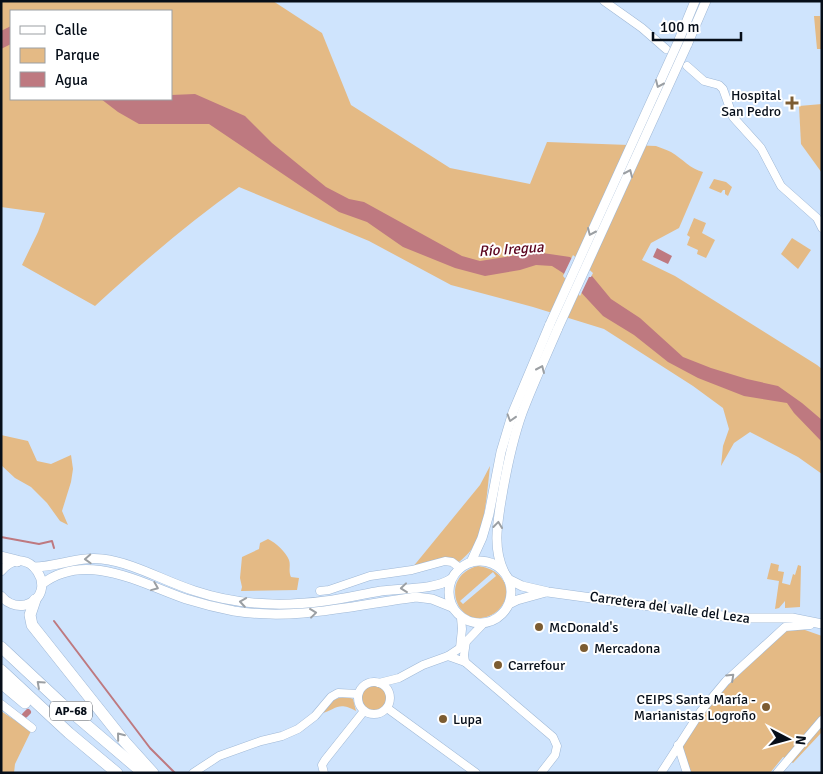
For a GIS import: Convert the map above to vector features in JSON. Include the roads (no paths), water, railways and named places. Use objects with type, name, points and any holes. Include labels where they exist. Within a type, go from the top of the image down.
[{"type":"highway","points":[[1,557],[17,561]]},
{"type":"highway","points":[[35,600],[30,615],[32,625],[125,742],[153,773]]},
{"type":"highway","name":"AP-68","points":[[1,647],[62,704],[143,773]]},
{"type":"highway","name":"AP-68","points":[[1,670],[117,773]]},
{"type":"highway","points":[[1,684],[111,773]]},
{"type":"main road","points":[[683,42],[695,1]]},
{"type":"main road","points":[[471,562],[482,538],[489,514],[500,452],[513,412],[683,42],[705,3]]},
{"type":"main road","points":[[451,579],[449,596],[452,607],[461,618],[472,623],[483,624],[500,617],[509,604],[511,594],[506,576],[498,560],[496,546],[497,527],[511,452],[554,326]]},
{"type":"main road","points":[[34,567],[86,559],[104,559],[150,572],[210,596],[248,603],[283,605],[327,601],[382,591],[441,584],[451,579],[460,568],[471,562],[478,561],[492,564],[506,576]]},
{"type":"main road","points":[[1,570],[9,563],[17,561],[26,562],[34,567],[40,575],[42,584],[35,600],[27,604],[18,606],[10,604],[1,596]]},
{"type":"main road","points":[[42,584],[63,572],[104,571],[130,577],[186,599],[213,607],[277,615],[318,612],[416,597],[432,599],[452,607]]},
{"type":"main road","name":"Carretera del valle del Leza","points":[[506,576],[522,586],[548,592],[737,618],[792,618],[822,625]]},
{"type":"main road","name":"Carretera del valle del Leza","points":[[509,604],[548,592]]},
{"type":"street","points":[[604,1],[642,28],[666,49]]},
{"type":"street","points":[[687,67],[704,81],[719,85],[723,89],[733,117],[761,148],[781,186],[817,218],[822,228]]},
{"type":"street","points":[[320,591],[329,590],[370,576],[412,570],[445,561],[452,562],[460,568]]},
{"type":"street","points":[[460,648],[461,618]]},
{"type":"street","points":[[379,683],[388,692],[390,699],[387,708],[373,715],[364,711],[359,705],[358,694],[365,684],[391,680],[448,656],[460,648],[483,624]]},
{"type":"street","points":[[661,773],[701,712],[726,681],[785,627],[802,624],[822,625]]},
{"type":"street","points":[[465,662],[466,641]]},
{"type":"street","points":[[448,656],[465,662],[552,737],[557,746],[555,756],[541,773]]},
{"type":"street","points":[[388,692],[391,680]]},
{"type":"street","points":[[193,773],[219,756],[298,729],[315,716],[338,693],[358,694]]},
{"type":"street","points":[[1,704],[32,728]]},
{"type":"street","points":[[387,708],[476,773]]},
{"type":"street","points":[[323,771],[324,760],[364,711]]},
{"type":"street","points":[[777,773],[822,720]]},
{"type":"street","points":[[678,745],[687,773]]},
{"type":"water","points":[[10,26],[10,44],[1,49],[1,31]]},
{"type":"water","points":[[195,94],[245,116],[272,143],[326,187],[349,199],[364,202],[462,256],[480,261],[536,252],[570,257],[592,276],[611,299],[640,318],[683,357],[747,379],[778,386],[802,403],[822,420],[822,442],[787,403],[744,396],[698,378],[668,362],[634,335],[603,316],[563,273],[552,266],[536,265],[520,270],[485,276],[455,268],[403,247],[367,222],[339,212],[209,124],[139,124],[102,100],[172,100],[172,95]]},
{"type":"water","points":[[657,248],[672,256],[668,264],[653,257]]},
{"type":"waterway","points":[[1,537],[39,544],[52,541],[54,548]]},
{"type":"waterway","points":[[54,621],[150,748],[175,773]]},
{"type":"waterway","points":[[25,715],[28,712]]},
{"type":"place","name":"Hospital San Pedro","points":[[792,103]]},
{"type":"place","name":"McDonald's","points":[[539,627]]},
{"type":"place","name":"Mercadona","points":[[584,648]]},
{"type":"place","name":"Carrefour","points":[[498,665]]},
{"type":"place","name":"CEIPS Santa María - Marianistas Logroño","points":[[766,707]]},
{"type":"place","name":"Lupa","points":[[443,719]]},
{"type":"water label","name":"Río Iregua","points":[[511,249]]}]
